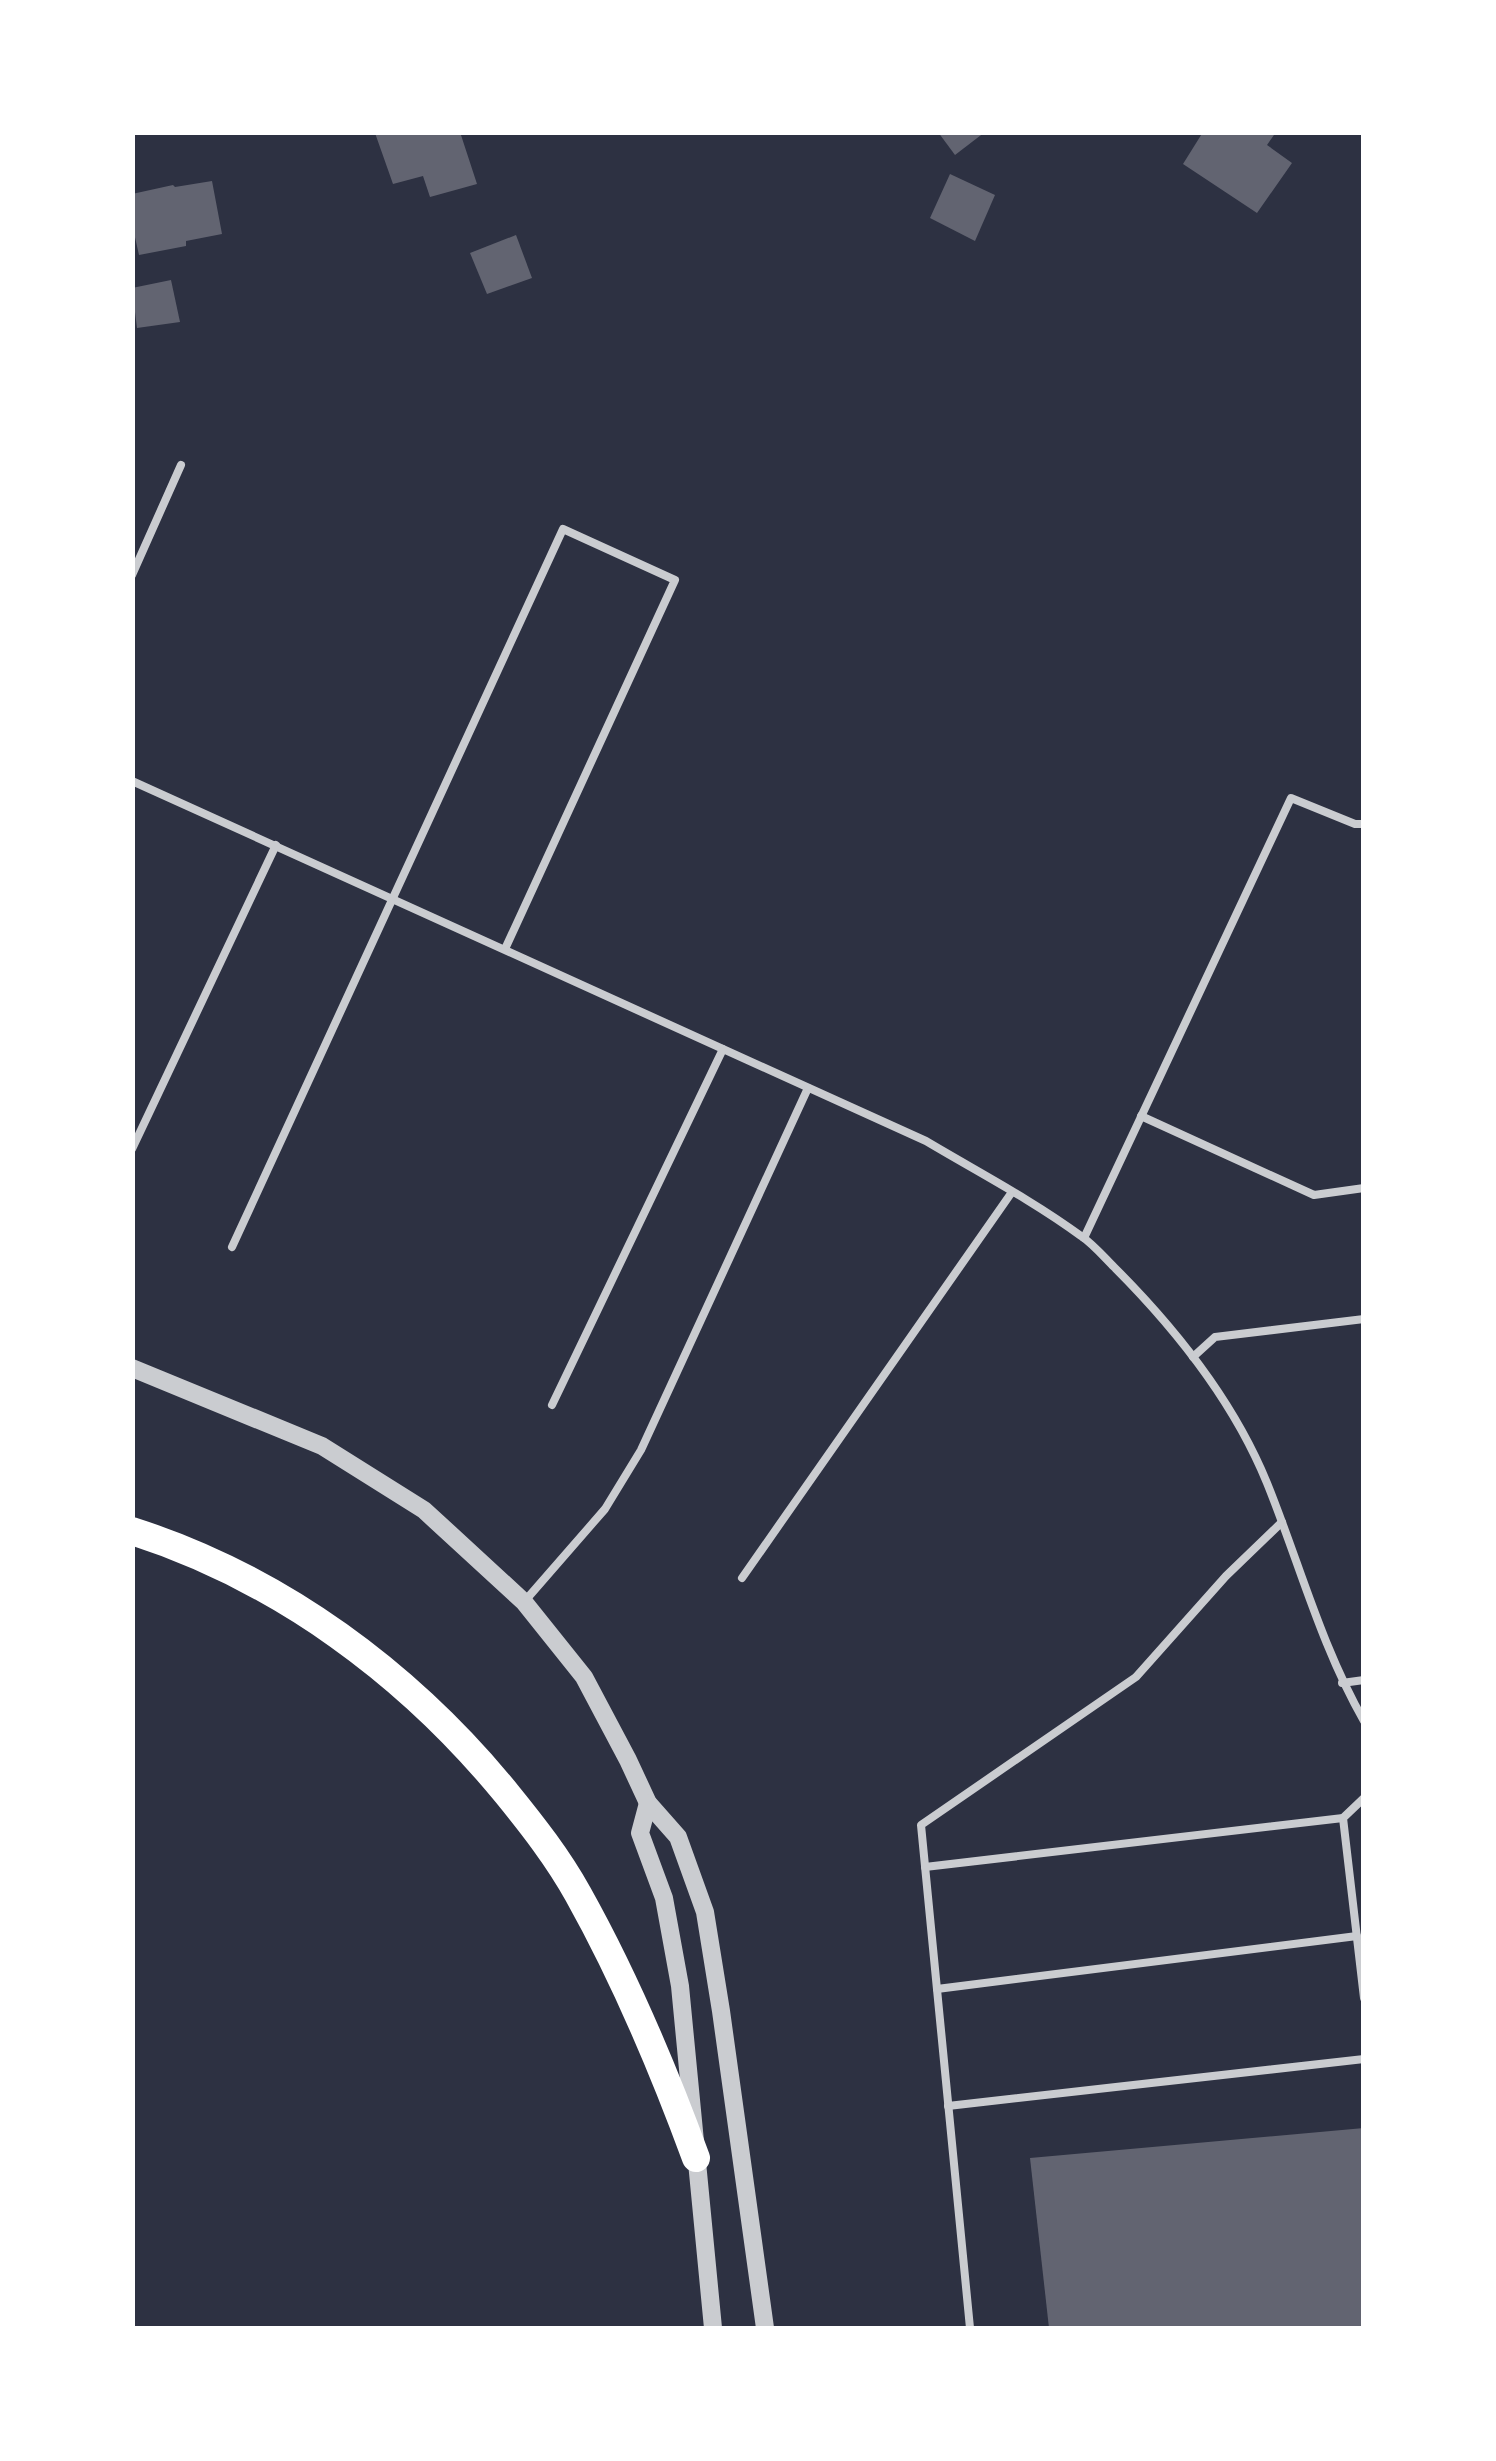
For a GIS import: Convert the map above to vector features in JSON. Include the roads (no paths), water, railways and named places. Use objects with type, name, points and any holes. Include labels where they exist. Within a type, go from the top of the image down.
[{"type":"highway","points":[[132,1531],[178,1546],[268,1589],[331,1629],[390,1674],[472,1752],[536,1829],[577,1892],[623,1981],[696,2158]]},
{"type":"street","points":[[132,1368],[322,1446],[424,1510],[524,1602],[584,1677],[648,1803],[678,1837],[705,1912],[766,2328]]},
{"type":"street","points":[[648,1803],[640,1833],[664,1898],[680,1986],[713,2328]]},
{"type":"lane","points":[[132,575],[181,466]]},
{"type":"lane","points":[[232,1248],[563,529],[675,580],[505,950]]},
{"type":"lane","points":[[132,780],[926,1142],[1084,1238],[1134,1287],[1193,1357],[1240,1431],[1265,1478],[1342,1683],[1364,1721]]},
{"type":"lane","points":[[1084,1238],[1291,798],[1355,824],[1364,824]]},
{"type":"lane","points":[[132,1149],[276,845]]},
{"type":"lane","points":[[552,1404],[723,1049]]},
{"type":"lane","points":[[524,1602],[604,1509],[641,1450],[808,1088]]},
{"type":"lane","points":[[1142,1116],[1314,1194],[1364,1188]]},
{"type":"lane","points":[[742,1578],[1012,1192]]},
{"type":"lane","points":[[1193,1357],[1215,1338],[1364,1319]]},
{"type":"lane","points":[[970,2328],[921,1825],[1136,1677],[1226,1576],[1282,1522]]},
{"type":"lane","points":[[1342,1683],[1364,1680]]},
{"type":"lane","points":[[925,1867],[1343,1818],[1364,1798]]},
{"type":"lane","points":[[1343,1818],[1364,1998]]},
{"type":"lane","points":[[936,1989],[1357,1936]]},
{"type":"lane","points":[[948,2106],[1364,2059]]}]
